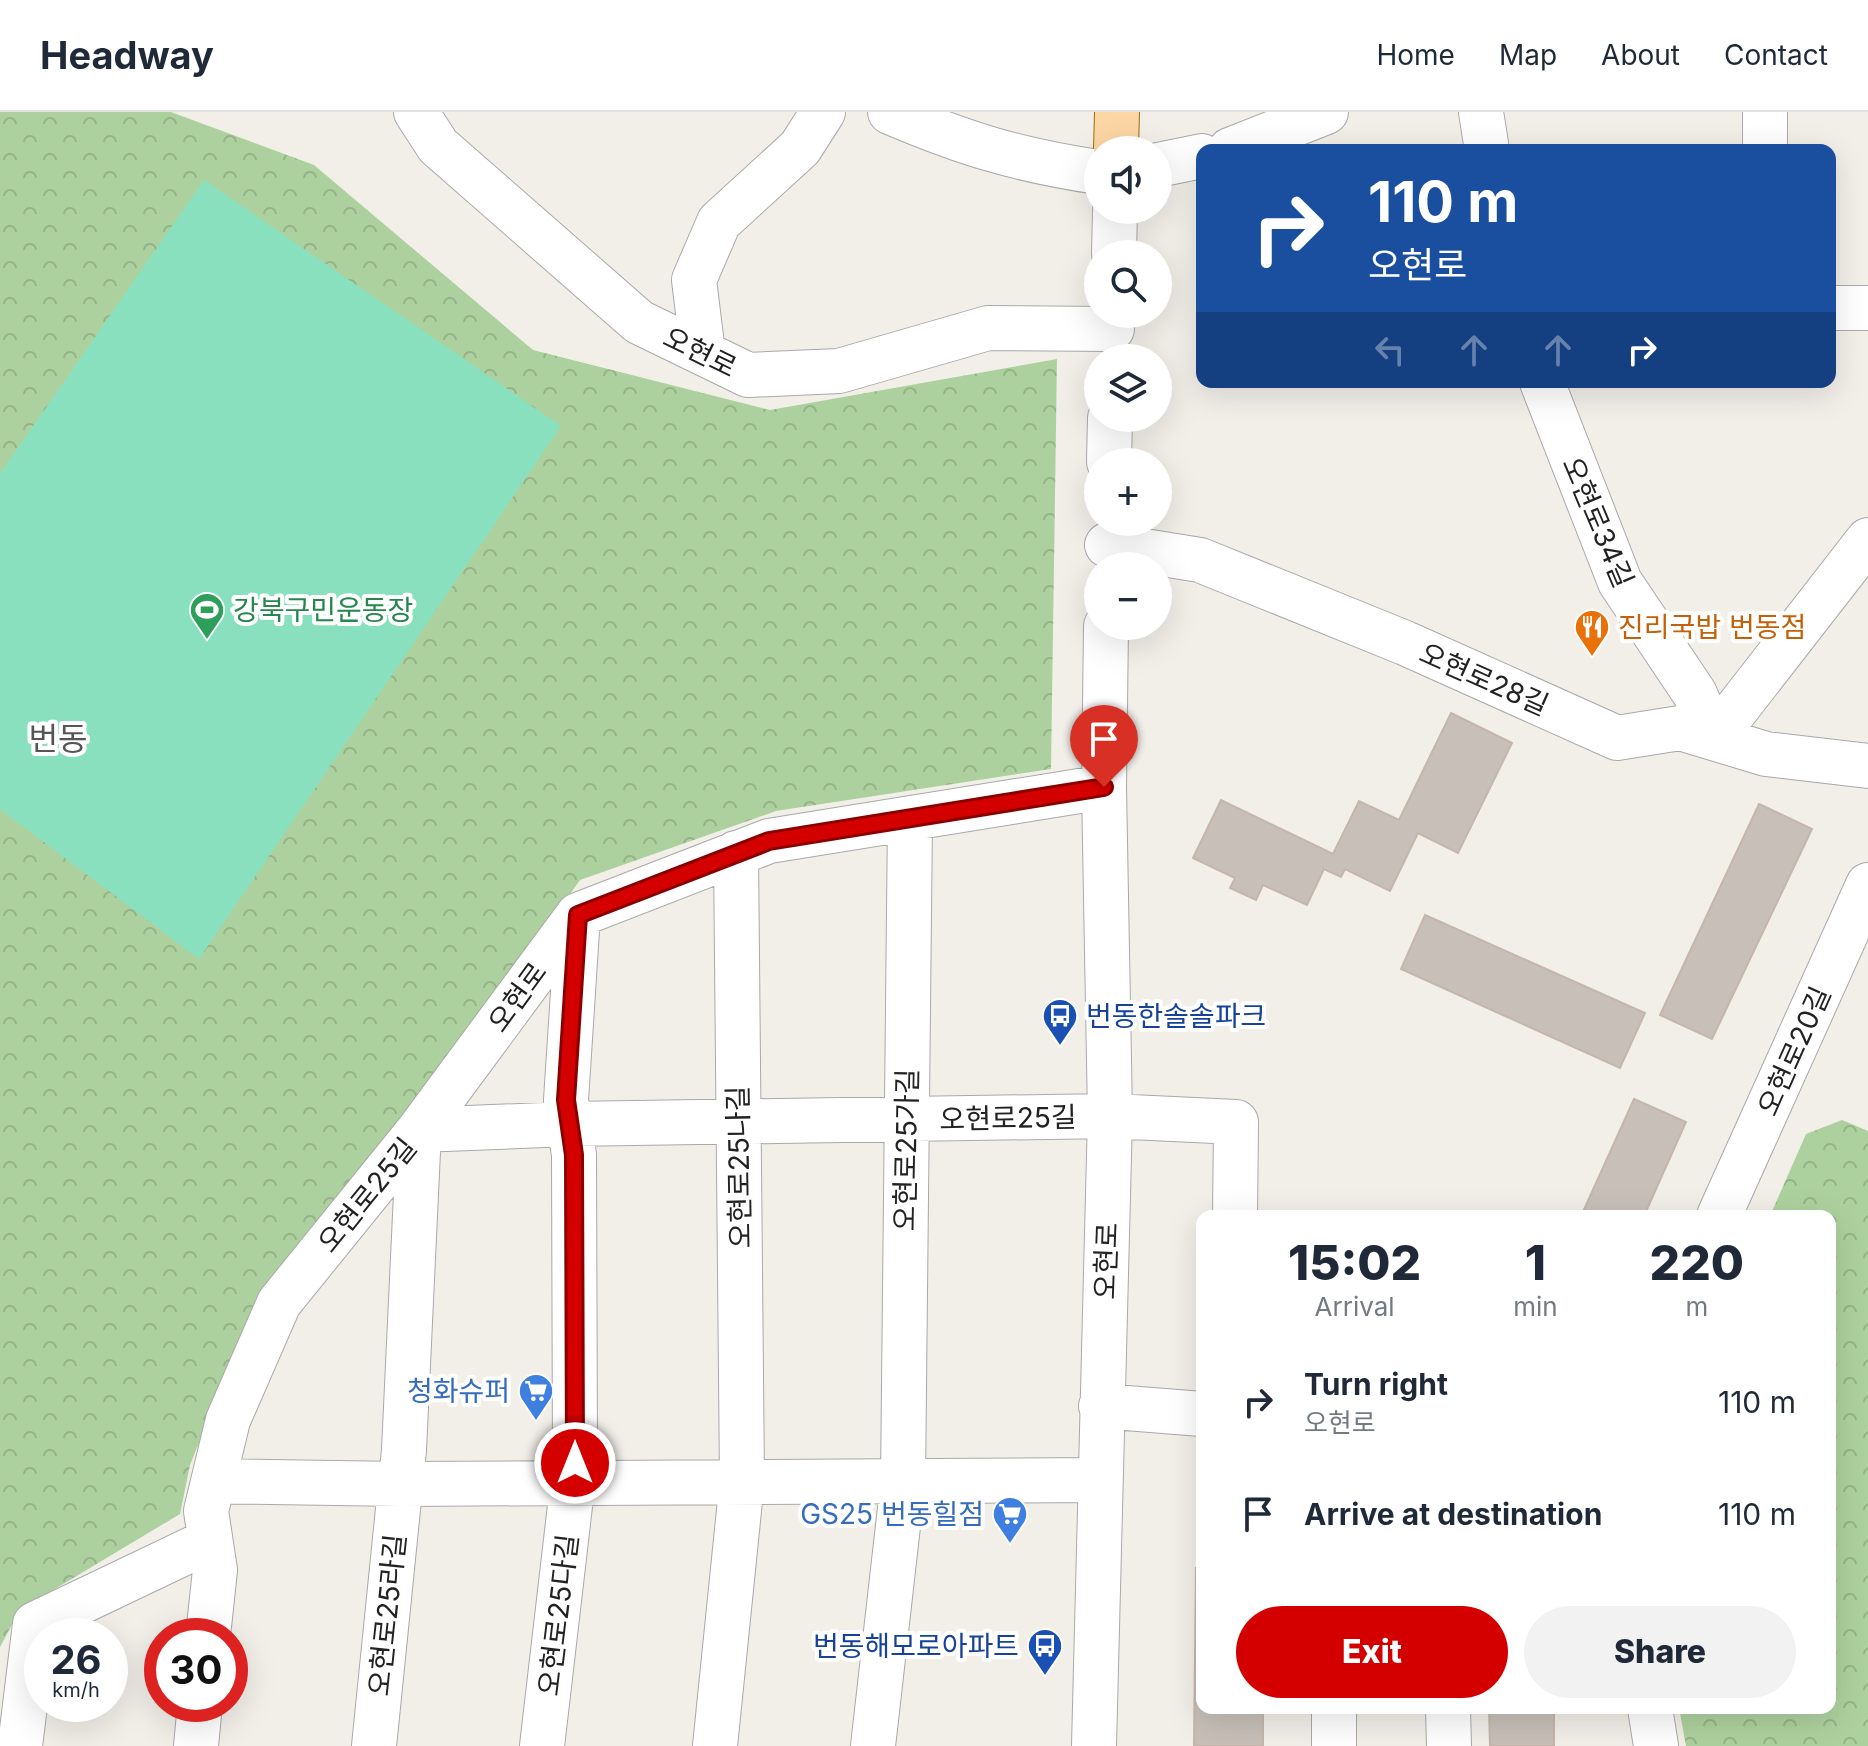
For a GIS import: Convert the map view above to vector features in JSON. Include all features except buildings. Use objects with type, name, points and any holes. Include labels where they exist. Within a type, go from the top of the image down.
[{"type":"main road","points":[[1116,136],[1117,112]]},
{"type":"street","name":"오현로","points":[[416,112],[438,146],[639,322],[748,375],[839,371],[988,328],[1112,334]]},
{"type":"street","points":[[703,353],[694,280],[719,222],[800,148],[823,112]]},
{"type":"street","points":[[890,112],[952,139],[1022,160],[1084,170]]},
{"type":"street","points":[[1249,144],[1326,112]]},
{"type":"street","points":[[1481,112],[1486,144]]},
{"type":"street","points":[[1765,112],[1765,144]]},
{"type":"street","points":[[1172,162],[1196,157]]},
{"type":"street","points":[[1836,308],[1868,308]]},
{"type":"street","name":"오현로34길","points":[[1544,388],[1620,582],[1695,694],[1714,738]]},
{"type":"street","points":[[1714,738],[1868,540]]},
{"type":"street","name":"오현로28길","points":[[1107,544],[1200,560],[1405,643],[1617,738],[1680,728],[1766,754],[1868,766]]},
{"type":"street","name":"오현로","points":[[1094,1746],[1110,1116],[1104,787],[1106,640]]},
{"type":"street","points":[[578,915],[769,841],[1104,787]]},
{"type":"street","name":"오현로25가길","points":[[873,1746],[903,1482],[910,818]]},
{"type":"street","name":"오현로25나길","points":[[715,1746],[742,1481],[736,853]]},
{"type":"street","name":"오현로20길","points":[[1722,1210],[1868,885]]},
{"type":"street","name":"오현로","points":[[419,1130],[578,915]]},
{"type":"street","name":"오현로25다길","points":[[542,1746],[573,1483],[574,1155],[566,1100],[578,915]]},
{"type":"street","points":[[1110,1116],[1236,1122],[1235,1210]]},
{"type":"street","name":"오현로25길","points":[[210,1618],[215,1570],[206,1511],[228,1420],[279,1303],[419,1130],[569,1124],[1110,1116]]},
{"type":"street","name":"오현로25라길","points":[[374,1746],[401,1484],[419,1130]]},
{"type":"street","points":[[1101,1406],[1196,1414]]},
{"type":"street","points":[[214,1481],[401,1484],[1099,1480]]},
{"type":"street","points":[[20,1746],[35,1624],[209,1541]]},
{"type":"street","points":[[1334,1714],[1334,1746]]},
{"type":"street","points":[[1448,1714],[1449,1746]]},
{"type":"street","points":[[1651,1714],[1656,1746]]},
{"type":"street","points":[[196,1746],[198,1722]]},
{"type":"green space","points":[[0,112],[171,112],[314,165],[533,350],[770,410],[1057,359],[1051,769],[776,811],[580,880],[443,1075],[259,1294],[190,1465],[180,1514],[20,1610],[0,1647]]},
{"type":"green space","name":"강북구민운동장","points":[[204,180],[561,426],[199,959],[0,809],[0,474]]},
{"type":"green space","points":[[1842,1120],[1868,1131],[1868,1746],[1686,1746],[1680,1714],[1836,1714],[1836,1210],[1773,1210],[1806,1134]]},
{"type":"place","name":"강북구민운동장","points":[[207,641]]},
{"type":"place","name":"진리국밥 번동점","points":[[1592,658]]},
{"type":"place","name":"번동한솔솔파크","points":[[1060,1047]]},
{"type":"place","name":"청화슈퍼","points":[[536,1422]]},
{"type":"place","name":"GS25 번동힐점","points":[[1010,1545]]},
{"type":"place","name":"번동해모로아파트","points":[[1045,1677]]},
{"type":"district","name":"번동","points":[[58,739]]},
{"type":"route","points":[[575,1463],[574,1155],[566,1100],[578,915],[769,841],[1104,787]]}]
